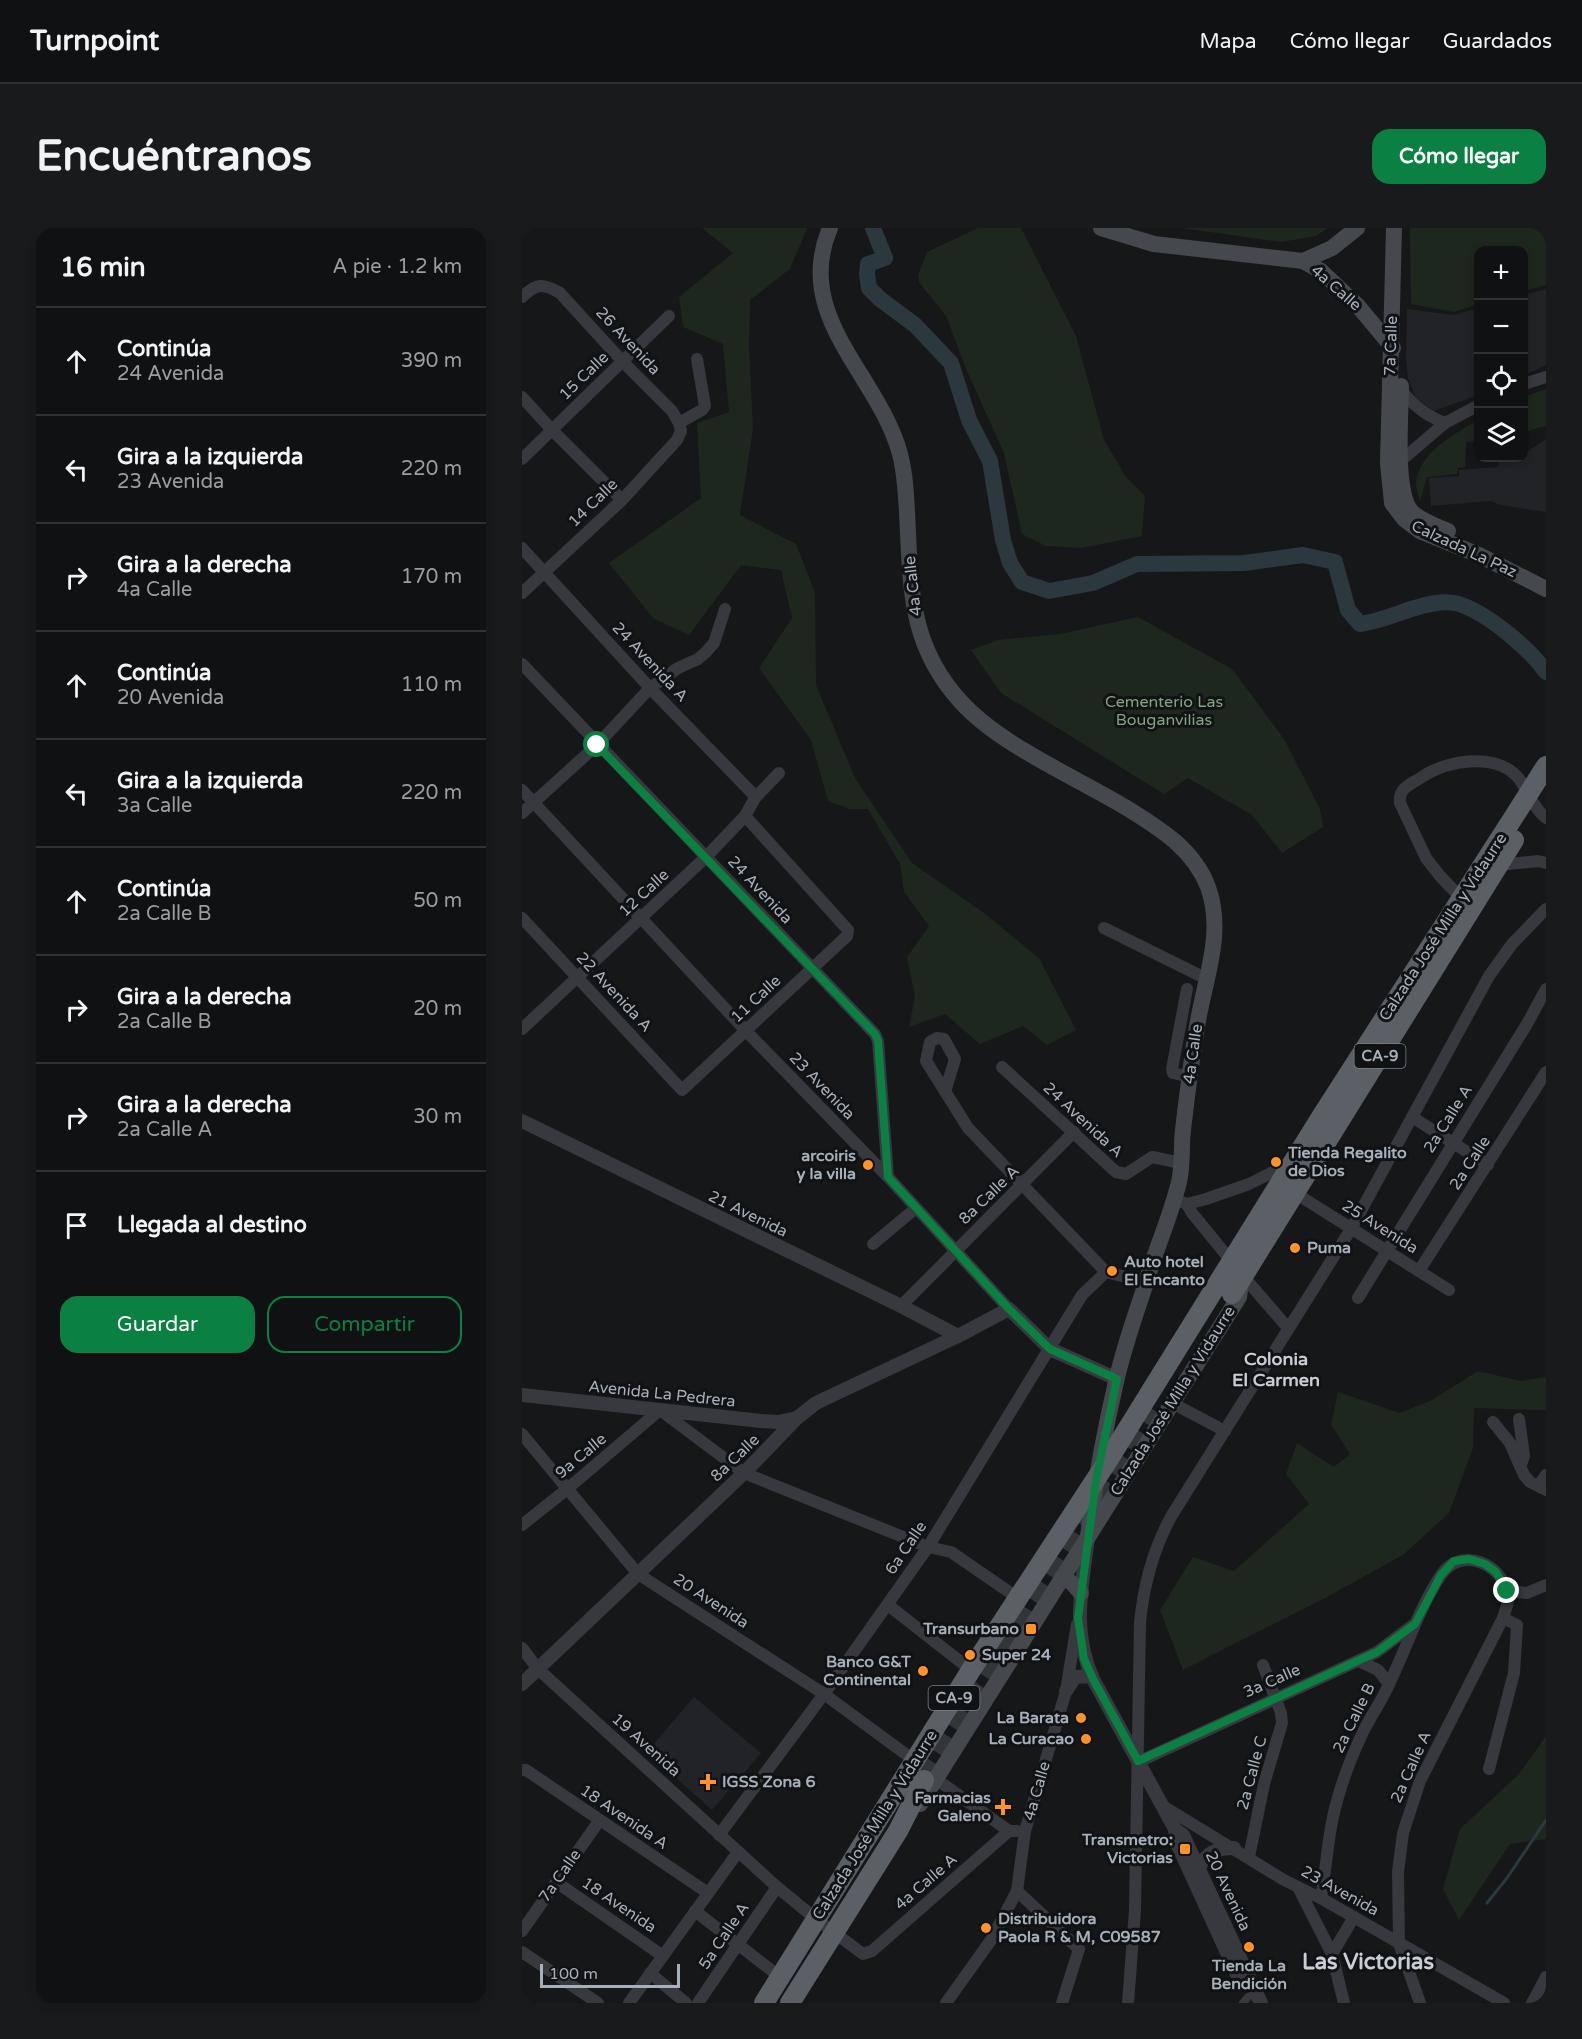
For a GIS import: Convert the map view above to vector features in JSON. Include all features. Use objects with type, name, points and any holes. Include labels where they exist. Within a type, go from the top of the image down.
[{"type":"highway","points":[[1513,830],[1546,766]]},
{"type":"highway","points":[[1513,830],[1546,790]]},
{"type":"highway","name":"Calzada José Milla y Vidaurre","points":[[764,2003],[1018,1598],[1096,1480],[1295,1193],[1499,865],[1513,830]]},
{"type":"highway","name":"Calzada José Milla y Vidaurre","points":[[1237,1277],[1285,1174],[1461,898],[1513,830]]},
{"type":"highway","name":"Calzada José Milla y Vidaurre","points":[[792,1999],[930,1779]]},
{"type":"highway","points":[[835,1933],[829,1914],[850,1878],[849,1865]]},
{"type":"highway","points":[[792,1999],[795,1981],[821,1939],[820,1925],[816,1919]]},
{"type":"main road","name":"4a Calle","points":[[830,228],[821,253],[820,279],[824,305],[838,336],[891,429],[900,453],[904,479],[912,600],[920,633],[928,653],[945,683],[970,712],[982,722],[1173,839],[1197,865],[1207,886],[1214,915],[1214,943],[1197,1022],[1190,1077],[1181,1163],[1181,1202],[1146,1282],[1117,1379],[1096,1480],[1088,1536]]},
{"type":"main road","name":"4a Calle","points":[[1101,228],[1154,244],[1303,261],[1321,271],[1358,306],[1396,351]]},
{"type":"main road","name":"4a Calle","points":[[1303,261],[1332,248],[1357,228]]},
{"type":"main road","name":"7a Calle","points":[[1392,465],[1401,390],[1396,351],[1394,228]]},
{"type":"main road","name":"7a Calle","points":[[1392,465],[1402,228]]},
{"type":"main road","name":"Calzada La Paz","points":[[1392,465],[1404,500],[1405,513],[1420,531],[1479,555],[1546,590]]},
{"type":"main road","name":"Calzada La Paz","points":[[1405,513],[1546,577]]},
{"type":"main road","name":"Calzada José Milla y Vidaurre","points":[[930,1779],[1062,1577],[1239,1297],[1237,1277]]},
{"type":"main road","points":[[1062,1577],[1072,1582],[1081,1593]]},
{"type":"street","name":"26 Avenida","points":[[522,297],[540,285],[548,286],[560,293],[623,362],[672,411],[680,427]]},
{"type":"street","name":"15 Calle","points":[[522,459],[669,316]]},
{"type":"street","points":[[680,427],[705,406],[697,359]]},
{"type":"street","points":[[1528,383],[1546,377]]},
{"type":"street","points":[[1401,390],[1419,410],[1445,423]]},
{"type":"street","points":[[522,397],[621,500]]},
{"type":"street","points":[[1392,465],[1445,423],[1474,408]]},
{"type":"street","name":"14 Calle","points":[[522,593],[621,500],[677,440],[680,427]]},
{"type":"street","name":"24 Avenida A","points":[[522,548],[755,798]]},
{"type":"street","points":[[522,813],[597,745],[651,688],[678,668],[698,659],[706,652],[714,643],[725,609]]},
{"type":"street","name":"24 Avenida","points":[[522,664],[875,1034],[878,1041],[888,1177]]},
{"type":"street","points":[[1461,898],[1426,858],[1400,803],[1399,797],[1402,790],[1445,765],[1463,761],[1496,764],[1507,768],[1519,779],[1539,813],[1546,818]]},
{"type":"street","name":"12 Calle","points":[[522,1029],[706,857],[745,816],[755,798],[779,773]]},
{"type":"street","name":"23 Avenida","points":[[522,790],[746,1031],[888,1177],[1009,1309],[1050,1349],[1117,1379]]},
{"type":"street","name":"11 Calle","points":[[682,1090],[847,936],[848,930],[745,816]]},
{"type":"street","points":[[1499,865],[1538,861],[1546,863]]},
{"type":"street","points":[[1128,2003],[1135,1910],[1140,1622],[1148,1570],[1154,1551],[1166,1525],[1351,1229],[1489,976],[1512,944],[1546,909]]},
{"type":"street","name":"22 Avenida A","points":[[522,918],[682,1090]]},
{"type":"street","points":[[1104,928],[1207,979]]},
{"type":"street","points":[[1186,989],[1172,1069],[1179,1075],[1190,1077]]},
{"type":"street","name":"2a Calle A","points":[[1358,1298],[1527,1024],[1546,989]]},
{"type":"street","name":"24 Avenida A","points":[[1002,1068],[1116,1172],[1126,1174],[1152,1157],[1181,1163]]},
{"type":"street","name":"2a Calle","points":[[1419,1271],[1546,1072]]},
{"type":"street","points":[[945,1092],[968,1128],[1106,1272],[1146,1282]]},
{"type":"street","points":[[1412,1117],[1488,1165]]},
{"type":"street","name":"21 Avenida","points":[[522,1121],[958,1336]]},
{"type":"street","name":"8a Calle A","points":[[901,1306],[1074,1132]]},
{"type":"street","points":[[1181,1202],[1249,1184],[1275,1171],[1285,1174]]},
{"type":"street","name":"25 Avenida","points":[[1295,1193],[1449,1290]]},
{"type":"street","points":[[1181,1202],[1192,1213],[1237,1277],[1288,1328]]},
{"type":"street","points":[[873,1244],[916,1208]]},
{"type":"street","name":"6a Calle","points":[[719,1835],[824,1694],[928,1547],[1082,1295],[1106,1272]]},
{"type":"street","name":"8a Calle","points":[[522,1684],[744,1473],[797,1418],[816,1403],[958,1336],[1009,1309]]},
{"type":"street","name":"Avenida La Pedrera","points":[[522,1395],[778,1422],[797,1418]]},
{"type":"street","points":[[1172,1403],[1226,1431]]},
{"type":"street","points":[[660,1410],[744,1473],[928,1547],[951,1552],[1018,1598]]},
{"type":"street","name":"9a Calle","points":[[522,1525],[567,1490],[660,1410]]},
{"type":"street","points":[[1519,1419],[1524,1456],[1521,1465]]},
{"type":"street","points":[[1493,1422],[1510,1443],[1524,1475],[1530,1482],[1543,1488]]},
{"type":"street","name":"20 Avenida","points":[[522,1434],[638,1574],[824,1694],[915,1761]]},
{"type":"street","points":[[1543,1488],[1541,1482],[1546,1474]]},
{"type":"street","name":"4a Calle","points":[[946,2003],[991,1940],[1017,1891],[1025,1831],[1066,1691],[1088,1536]]},
{"type":"street","name":"2a Calle B","points":[[1320,1898],[1338,1795],[1364,1730],[1389,1684],[1415,1624],[1441,1575],[1450,1564],[1469,1559],[1485,1564],[1496,1572],[1507,1591]]},
{"type":"street","points":[[1507,1591],[1527,1593],[1546,1585]]},
{"type":"street","name":"2a Calle A","points":[[1420,2003],[1399,1943],[1399,1859],[1409,1811],[1427,1766],[1503,1618],[1508,1604],[1507,1591]]},
{"type":"street","points":[[888,1605],[971,1670]]},
{"type":"street","name":"20 Avenida","points":[[1078,1618],[1084,1659],[1175,1829],[1176,1841],[1252,1999]]},
{"type":"street","points":[[1490,1769],[1517,1657],[1517,1625],[1503,1618]]},
{"type":"street","name":"3a Calle","points":[[1138,1761],[1377,1652],[1415,1624]]},
{"type":"street","name":"19 Avenida","points":[[522,1648],[538,1669],[719,1835],[777,1887],[863,1954]]},
{"type":"street","points":[[1359,1660],[1378,1670],[1389,1684]]},
{"type":"street","name":"2a Calle C","points":[[1249,1857],[1264,1784],[1282,1729],[1282,1717],[1263,1665]]},
{"type":"street","points":[[1066,1691],[1075,1677],[1092,1676]]},
{"type":"street","name":"18 Avenida A","points":[[522,1770],[526,1770],[598,1821],[708,1893]]},
{"type":"street","points":[[930,1779],[1009,1831],[1025,1831]]},
{"type":"street","name":"23 Avenida","points":[[1163,1806],[1284,1880],[1354,1917],[1504,2003]]},
{"type":"street","name":"7a Calle","points":[[522,1931],[598,1821]]},
{"type":"street","name":"20 Avenida","points":[[1175,1829],[1183,1835],[1198,1867],[1252,1999]]},
{"type":"street","name":"4a Calle A","points":[[863,1954],[872,1951],[1009,1831]]},
{"type":"street","points":[[1198,1867],[1206,1855],[1219,1848],[1234,1848]]},
{"type":"street","points":[[629,2003],[738,1852]]},
{"type":"street","name":"18 Avenida","points":[[556,1882],[663,1956]]},
{"type":"street","points":[[1298,1886],[1332,1954],[1344,2003]]},
{"type":"street","name":"5a Calle A","points":[[698,2003],[777,1887]]},
{"type":"street","points":[[1017,1891],[1079,1949],[1062,2003]]},
{"type":"street","points":[[695,1911],[780,1977]]},
{"type":"street","points":[[1332,1954],[1354,1917]]},
{"type":"street","points":[[522,1952],[598,2003]]},
{"type":"street","points":[[650,1973],[686,2003]]},
{"type":"street","points":[[1532,2003],[1546,1977]]},
{"type":"shaded area","points":[[1546,289],[1546,365],[1528,373],[1528,300],[1528,294]]},
{"type":"shaded area","points":[[1407,309],[1454,315],[1474,309],[1474,396],[1434,411],[1416,398],[1408,378]]},
{"type":"shaded area","points":[[1546,439],[1546,512],[1500,505],[1491,501],[1431,506],[1429,478],[1459,476],[1459,470],[1498,467],[1499,462],[1528,462],[1528,451]]},
{"type":"shaded area","name":"IGSS Zona 6","points":[[694,1697],[761,1753],[712,1810],[647,1752]]},
{"type":"green space","points":[[702,228],[807,228],[790,269],[750,300],[749,345],[753,429],[740,515],[796,544],[815,593],[816,685],[855,778],[912,863],[984,913],[1039,958],[1076,1030],[1047,1045],[1023,1026],[980,1044],[945,1014],[909,1027],[915,996],[907,957],[929,926],[904,892],[900,864],[868,809],[849,809],[828,801],[811,740],[759,668],[792,618],[781,570],[741,565],[689,635],[653,618],[609,563],[701,498],[697,423],[729,412],[723,344],[683,327],[679,297],[733,253]]},
{"type":"green space","points":[[978,228],[1021,228],[1076,336],[1104,440],[1126,477],[1145,496],[1142,536],[1081,548],[1046,546],[1022,534],[1004,453],[967,371],[946,316],[919,282],[918,275],[927,252]]},
{"type":"green space","points":[[1182,228],[1328,228],[1316,236],[1281,242]]},
{"type":"green space","points":[[1410,228],[1546,228],[1546,285],[1528,290],[1528,246],[1474,246],[1474,305],[1454,312],[1411,304]]},
{"type":"green space","points":[[1546,389],[1546,426],[1528,431],[1528,396]]},
{"type":"green space","points":[[1474,422],[1474,441],[1466,442],[1465,467],[1458,468],[1457,474],[1427,477],[1420,502],[1416,483],[1424,462],[1440,445]]},
{"type":"green space","name":"Cementerio Las Bouganvilias","points":[[1138,617],[1232,669],[1284,739],[1320,809],[1323,827],[1282,853],[1252,815],[1188,778],[1164,794],[1001,693],[971,650],[998,640],[1060,634]]},
{"type":"green space","points":[[1478,1371],[1521,1381],[1546,1377],[1546,1410],[1474,1408],[1473,1448],[1449,1513],[1403,1555],[1325,1598],[1183,1670],[1160,1610],[1193,1557],[1234,1571],[1309,1504],[1286,1474],[1297,1443],[1334,1467],[1350,1454],[1331,1425],[1338,1392],[1400,1413],[1432,1400]]},
{"type":"green space","points":[[1546,1736],[1546,1839],[1510,1844],[1459,1920],[1443,1889],[1460,1829],[1519,1774]]},
{"type":"waterway","points":[[873,228],[885,258],[868,264],[869,288],[915,325],[951,363],[969,420],[990,461],[1003,540],[1010,563],[1022,582],[1049,591],[1093,583],[1137,564],[1244,563],[1303,555],[1335,562],[1348,610],[1360,624],[1417,607],[1441,602],[1457,603],[1482,615],[1507,632],[1546,672]]},
{"type":"waterway","points":[[1487,1903],[1507,1878],[1546,1820]]},
{"type":"tunnel","points":[[924,1780],[1157,1412]]},
{"type":"place","name":"Tienda Regalito de Dios","points":[[1276,1162]]},
{"type":"place","name":"arcoiris y la villa","points":[[868,1165]]},
{"type":"place","name":"Puma","points":[[1295,1248]]},
{"type":"place","name":"Auto hotel El Encanto","points":[[1112,1271]]},
{"type":"place","name":"Transurbano","points":[[1031,1629]]},
{"type":"place","name":"Super 24","points":[[970,1655]]},
{"type":"place","name":"Banco G&T Continental","points":[[923,1671]]},
{"type":"place","name":"La Barata","points":[[1081,1718]]},
{"type":"place","name":"La Curacao","points":[[1086,1739]]},
{"type":"place","name":"IGSS Zona 6","points":[[708,1782]]},
{"type":"place","name":"Farmacias Galeno","points":[[1003,1807]]},
{"type":"place","name":"Transmetro: Victorias","points":[[1185,1849]]},
{"type":"place","name":"Distribuidora Paola R & M, C09587","points":[[986,1928]]},
{"type":"place","name":"Tienda La Bendición","points":[[1249,1947]]},
{"type":"district","name":"Colonia El Carmen","points":[[1276,1369]]},
{"type":"district","name":"Las Victorias","points":[[1368,1962]]},
{"type":"route","points":[[597,745],[875,1034],[878,1041],[888,1177],[1009,1309],[1050,1349],[1117,1379],[1096,1480],[1078,1618],[1084,1659],[1138,1761],[1377,1652],[1415,1624],[1441,1575],[1454,1561],[1469,1559],[1485,1564],[1496,1572],[1507,1591]]}]
